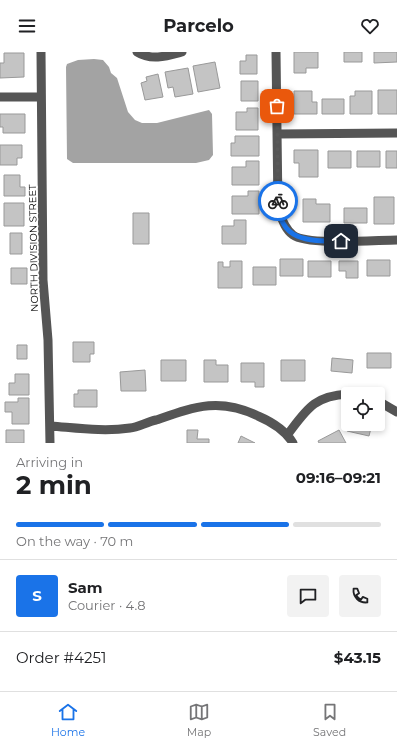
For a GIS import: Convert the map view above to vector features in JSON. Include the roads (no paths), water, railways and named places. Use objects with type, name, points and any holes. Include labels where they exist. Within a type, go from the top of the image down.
[{"type":"street","name":"NORTH DIVISION STREET","points":[[41,52],[43,280],[48,340],[51,426],[50,443]]},
{"type":"street","points":[[137,52],[144,57],[162,57],[182,52]]},
{"type":"street","points":[[276,52],[278,209],[284,225],[294,236],[313,241],[397,240]]},
{"type":"street","points":[[0,97],[41,96]]},
{"type":"street","points":[[277,134],[397,133]]},
{"type":"street","points":[[288,434],[315,403],[327,396],[341,395]]},
{"type":"street","points":[[51,426],[107,430],[131,428],[191,408],[225,405],[255,414],[271,422],[288,434],[294,443]]},
{"type":"street","points":[[385,405],[397,412]]}]
